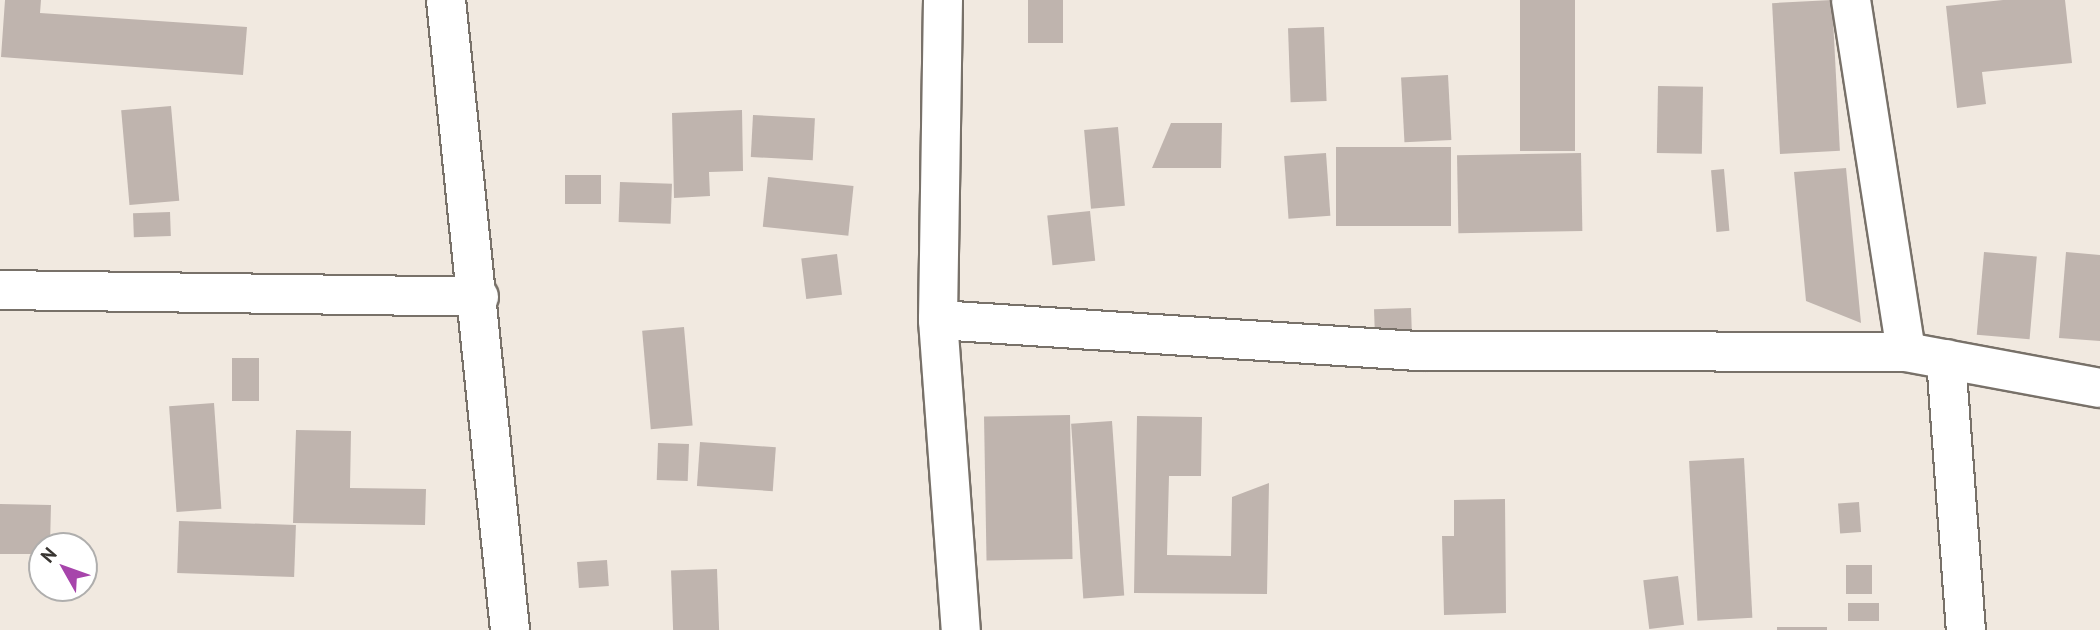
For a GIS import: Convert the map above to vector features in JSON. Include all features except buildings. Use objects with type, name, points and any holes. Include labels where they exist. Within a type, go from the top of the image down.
[{"type":"street","points":[[446,0],[479,297],[510,630]]},
{"type":"street","points":[[943,0],[938,320],[961,630]]},
{"type":"street","points":[[1851,0],[1906,352]]},
{"type":"street","points":[[0,290],[479,297]]},
{"type":"street","points":[[938,320],[1422,351],[1906,352],[2100,388]]},
{"type":"street","points":[[1946,359],[1966,630]]}]
